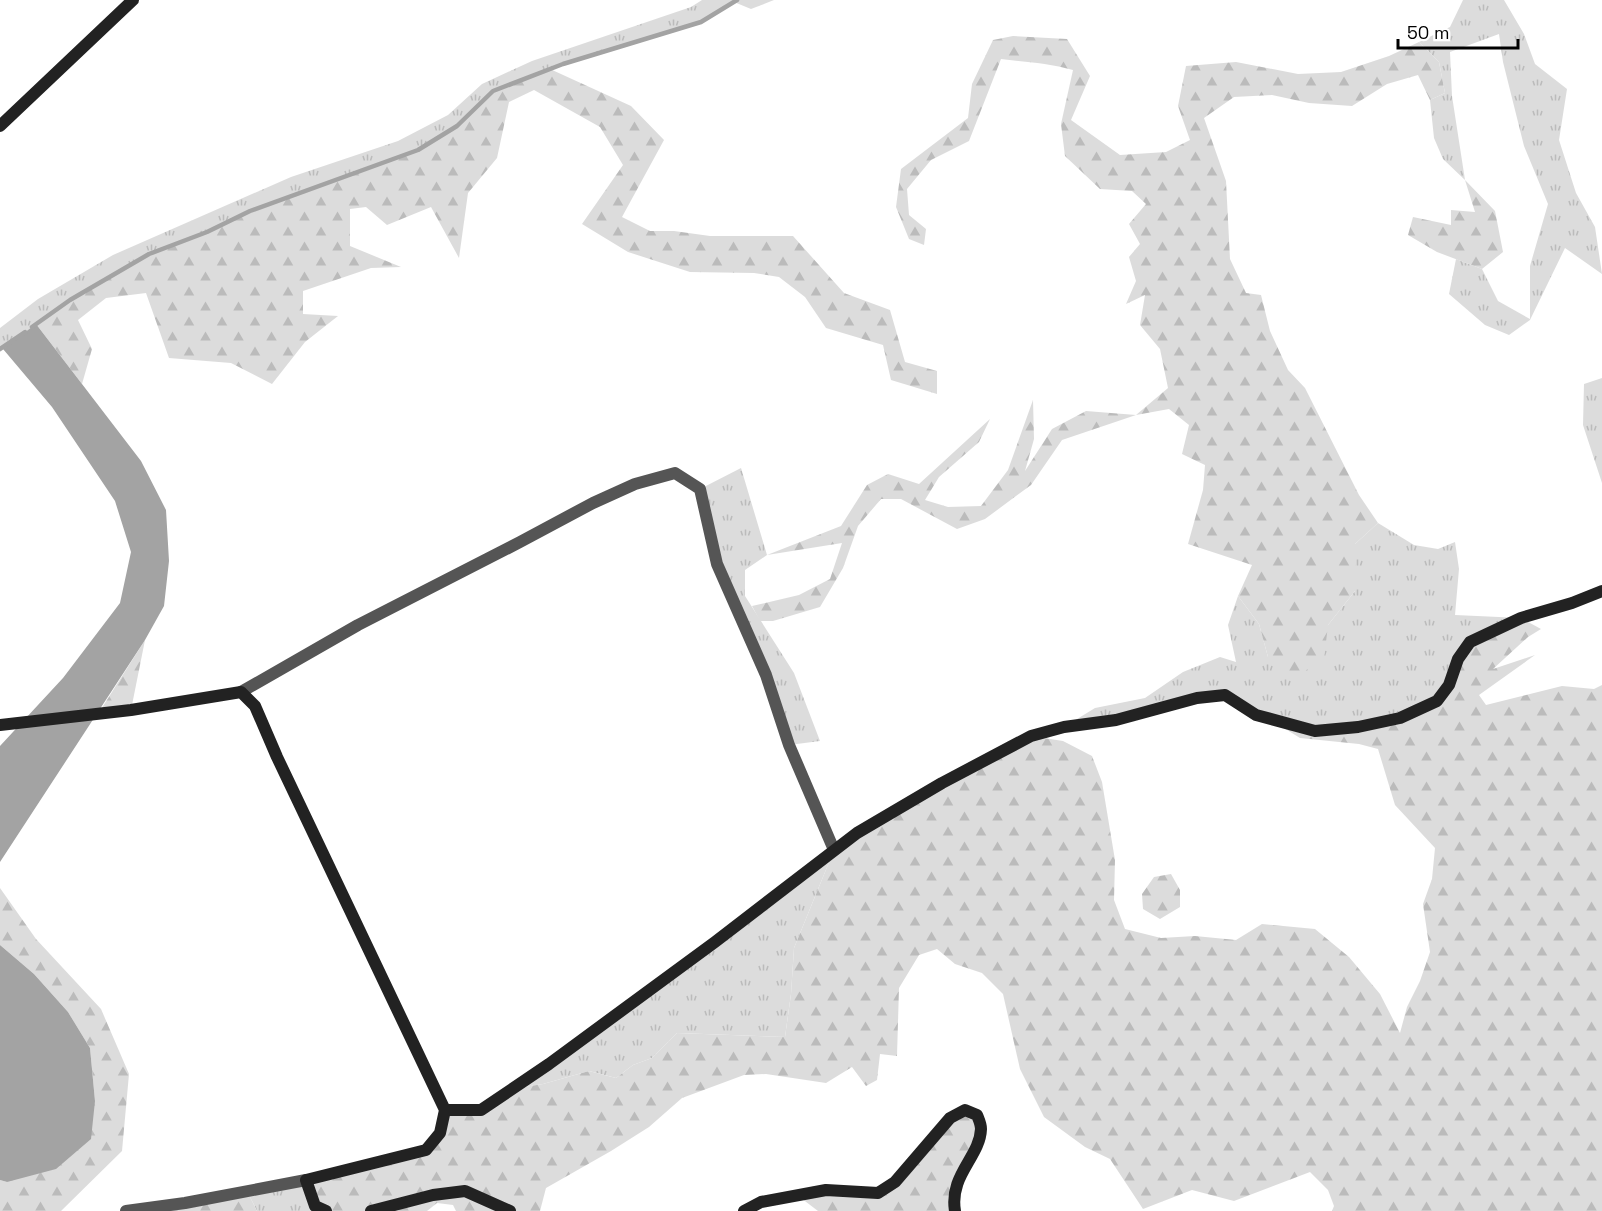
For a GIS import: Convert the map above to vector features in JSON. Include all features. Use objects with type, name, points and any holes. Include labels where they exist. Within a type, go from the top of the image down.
[{"type":"street","points":[[0,126],[133,0]]},
{"type":"street","points":[[0,725],[131,711],[241,692],[358,625],[593,503],[635,484],[675,472],[700,489],[717,564],[766,675],[789,745],[834,850]]},
{"type":"street","points":[[445,1110],[480,1110],[549,1064],[715,942],[857,832],[1031,736],[1064,727],[1116,720],[1197,698],[1225,695],[1256,715],[1315,730],[1358,727],[1400,718],[1437,701],[1449,685],[1458,659],[1470,642],[1521,618],[1572,603],[1602,591]]},
{"type":"street","points":[[126,1211],[185,1203],[306,1180],[426,1150],[440,1133],[445,1110],[255,706],[241,692]]},
{"type":"street","points":[[744,1211],[761,1202],[826,1190],[878,1193],[895,1182],[950,1118],[965,1110],[977,1115],[982,1127],[979,1140],[960,1175],[955,1191],[956,1211]]},
{"type":"street","points":[[306,1180],[315,1206],[326,1211]]},
{"type":"street","points":[[371,1211],[433,1195],[465,1191],[510,1211]]},
{"type":"green space","points":[[702,0],[774,0],[751,9],[734,2],[701,22],[563,64],[493,91],[457,126],[418,150],[250,211],[70,300],[0,352],[0,328],[38,299],[113,255],[291,177],[398,141],[448,115],[482,84],[532,61],[691,7]]},
{"type":"green space","points":[[1463,0],[1504,0],[1524,34],[1535,64],[1567,89],[1559,140],[1576,193],[1595,227],[1602,274],[1565,248],[1530,320],[1509,335],[1485,325],[1449,294],[1456,259],[1482,269],[1498,301],[1530,319],[1530,266],[1548,204],[1524,146],[1503,62],[1499,34],[1450,52],[1452,96],[1465,180],[1443,159],[1434,138],[1430,100],[1445,93],[1439,62],[1419,42],[1450,27]]},
{"type":"green space","points":[[1013,36],[1067,39],[1090,76],[1071,120],[1120,155],[1166,152],[1190,140],[1178,106],[1186,66],[1236,62],[1298,74],[1341,72],[1389,56],[1419,42],[1439,62],[1445,93],[1430,100],[1418,75],[1387,84],[1352,106],[1309,103],[1272,95],[1234,97],[1204,118],[1226,181],[1230,259],[1246,293],[1261,295],[1270,331],[1288,370],[1305,388],[1359,495],[1378,523],[1355,544],[1355,591],[1328,625],[1324,659],[1292,679],[1268,657],[1259,624],[1238,596],[1252,565],[1188,544],[1203,490],[1205,465],[1182,454],[1189,425],[1169,409],[1136,415],[1168,388],[1160,349],[1140,325],[1145,295],[1126,304],[1136,281],[1129,257],[1140,244],[1129,224],[1146,204],[1132,191],[1100,189],[1065,156],[1061,124],[1073,70],[1046,64],[1001,59],[969,141],[931,160],[907,189],[909,215],[926,229],[924,245],[909,239],[896,207],[901,169],[968,118],[972,84],[993,40]]},
{"type":"green space","points":[[550,69],[631,106],[664,140],[622,217],[650,231],[674,231],[710,236],[793,236],[844,293],[890,310],[905,362],[937,371],[937,394],[891,380],[883,345],[826,328],[805,297],[779,277],[754,273],[690,272],[628,252],[582,224],[623,165],[600,127],[534,90],[509,102],[497,158],[468,193],[459,258],[431,207],[387,225],[366,207],[350,209],[350,246],[401,267],[371,268],[303,291],[303,314],[338,316],[305,342],[272,384],[231,363],[169,358],[146,293],[106,298],[78,320],[92,349],[82,384],[36,324],[70,300],[149,254],[207,232],[250,211],[418,150],[457,126],[493,91]]},
{"type":"green space","points":[[1465,180],[1495,211],[1503,252],[1482,269],[1437,252],[1408,235],[1413,217],[1451,225],[1451,210],[1475,212]]},
{"type":"green space","points":[[1602,378],[1602,483],[1583,425],[1584,384]]},
{"type":"green space","points":[[1033,400],[1034,439],[1025,471],[1052,429],[1086,411],[1136,415],[1062,440],[1031,485],[985,519],[957,529],[901,499],[881,499],[858,526],[843,568],[820,607],[773,621],[760,621],[752,606],[799,595],[830,579],[842,543],[767,555],[841,526],[867,485],[888,474],[919,484],[990,419],[979,442],[939,477],[925,500],[948,507],[981,506],[1008,470]]},
{"type":"green space","points":[[741,468],[767,555],[745,570],[745,596],[794,673],[820,741],[789,745],[738,614],[700,489]]},
{"type":"green space","points":[[1378,523],[1414,545],[1438,549],[1455,542],[1459,569],[1455,615],[1521,618],[1437,701],[1399,718],[1315,731],[1271,720],[1225,695],[1064,727],[1095,708],[1145,698],[1183,672],[1220,657],[1236,662],[1228,625],[1238,596],[1259,624],[1268,657],[1328,625],[1355,591],[1355,544]]},
{"type":"green space","points":[[1521,618],[1541,629],[1528,637],[1493,669],[1535,655],[1479,695],[1486,705],[1562,686],[1594,689],[1602,685],[1602,1211],[1332,1211],[1334,1206],[1328,1190],[1310,1172],[1234,1201],[1192,1190],[1143,1209],[1110,1159],[1085,1147],[1044,1117],[1020,1069],[1003,994],[982,973],[955,964],[937,949],[919,955],[899,988],[897,1056],[880,1054],[877,1080],[866,1086],[852,1067],[826,1083],[766,1074],[744,1075],[682,1098],[649,1127],[546,1188],[540,1211],[456,1211],[453,1205],[437,1203],[427,1211],[316,1211],[306,1180],[426,1150],[445,1110],[481,1110],[511,1089],[543,1084],[589,1071],[616,1078],[633,1065],[652,1058],[677,1033],[785,1037],[794,948],[834,850],[1031,736],[1063,741],[1092,756],[1102,782],[1115,860],[1114,900],[1125,929],[1161,938],[1195,936],[1236,940],[1262,924],[1315,929],[1349,957],[1380,994],[1400,1033],[1407,1007],[1420,981],[1430,952],[1423,904],[1432,879],[1435,848],[1395,805],[1378,749],[1359,744],[1300,738],[1271,720],[1315,731],[1358,727],[1437,701],[1470,642]]},
{"type":"green space","points":[[145,640],[131,710],[98,714]]},
{"type":"green space","points":[[834,850],[794,948],[785,1037],[677,1033],[652,1058],[633,1065],[616,1078],[589,1071],[543,1084],[512,1089]]},
{"type":"green space","points":[[1171,874],[1180,890],[1180,907],[1160,919],[1143,909],[1142,894],[1154,877]]},
{"type":"green space","points":[[0,888],[36,939],[101,1009],[129,1074],[122,1151],[61,1211],[0,1211],[0,1180],[7,1182],[95,1101],[90,1048],[68,1012],[34,974],[0,945]]},
{"type":"green space","points":[[965,1110],[982,1127],[960,1175],[955,1211],[818,1211],[797,1195],[878,1193]]},
{"type":"green space","points":[[306,1180],[316,1211],[257,1211],[247,1191]]},
{"type":"green space","points":[[247,1191],[257,1211],[126,1211]]},
{"type":"shaded area","points":[[36,324],[141,461],[166,510],[169,561],[164,606],[145,640],[0,862],[0,746],[63,678],[120,603],[131,552],[115,501],[52,407],[3,349]]},
{"type":"shaded area","points":[[0,945],[34,974],[68,1012],[90,1048],[95,1101],[91,1139],[56,1169],[7,1182],[0,1180]]},
{"type":"waterway","points":[[32,327],[70,300],[149,254],[207,232],[250,211],[418,150],[457,126],[493,91],[563,64],[701,22],[737,0]]},
{"type":"waterway","points":[[0,349],[25,332]]}]
